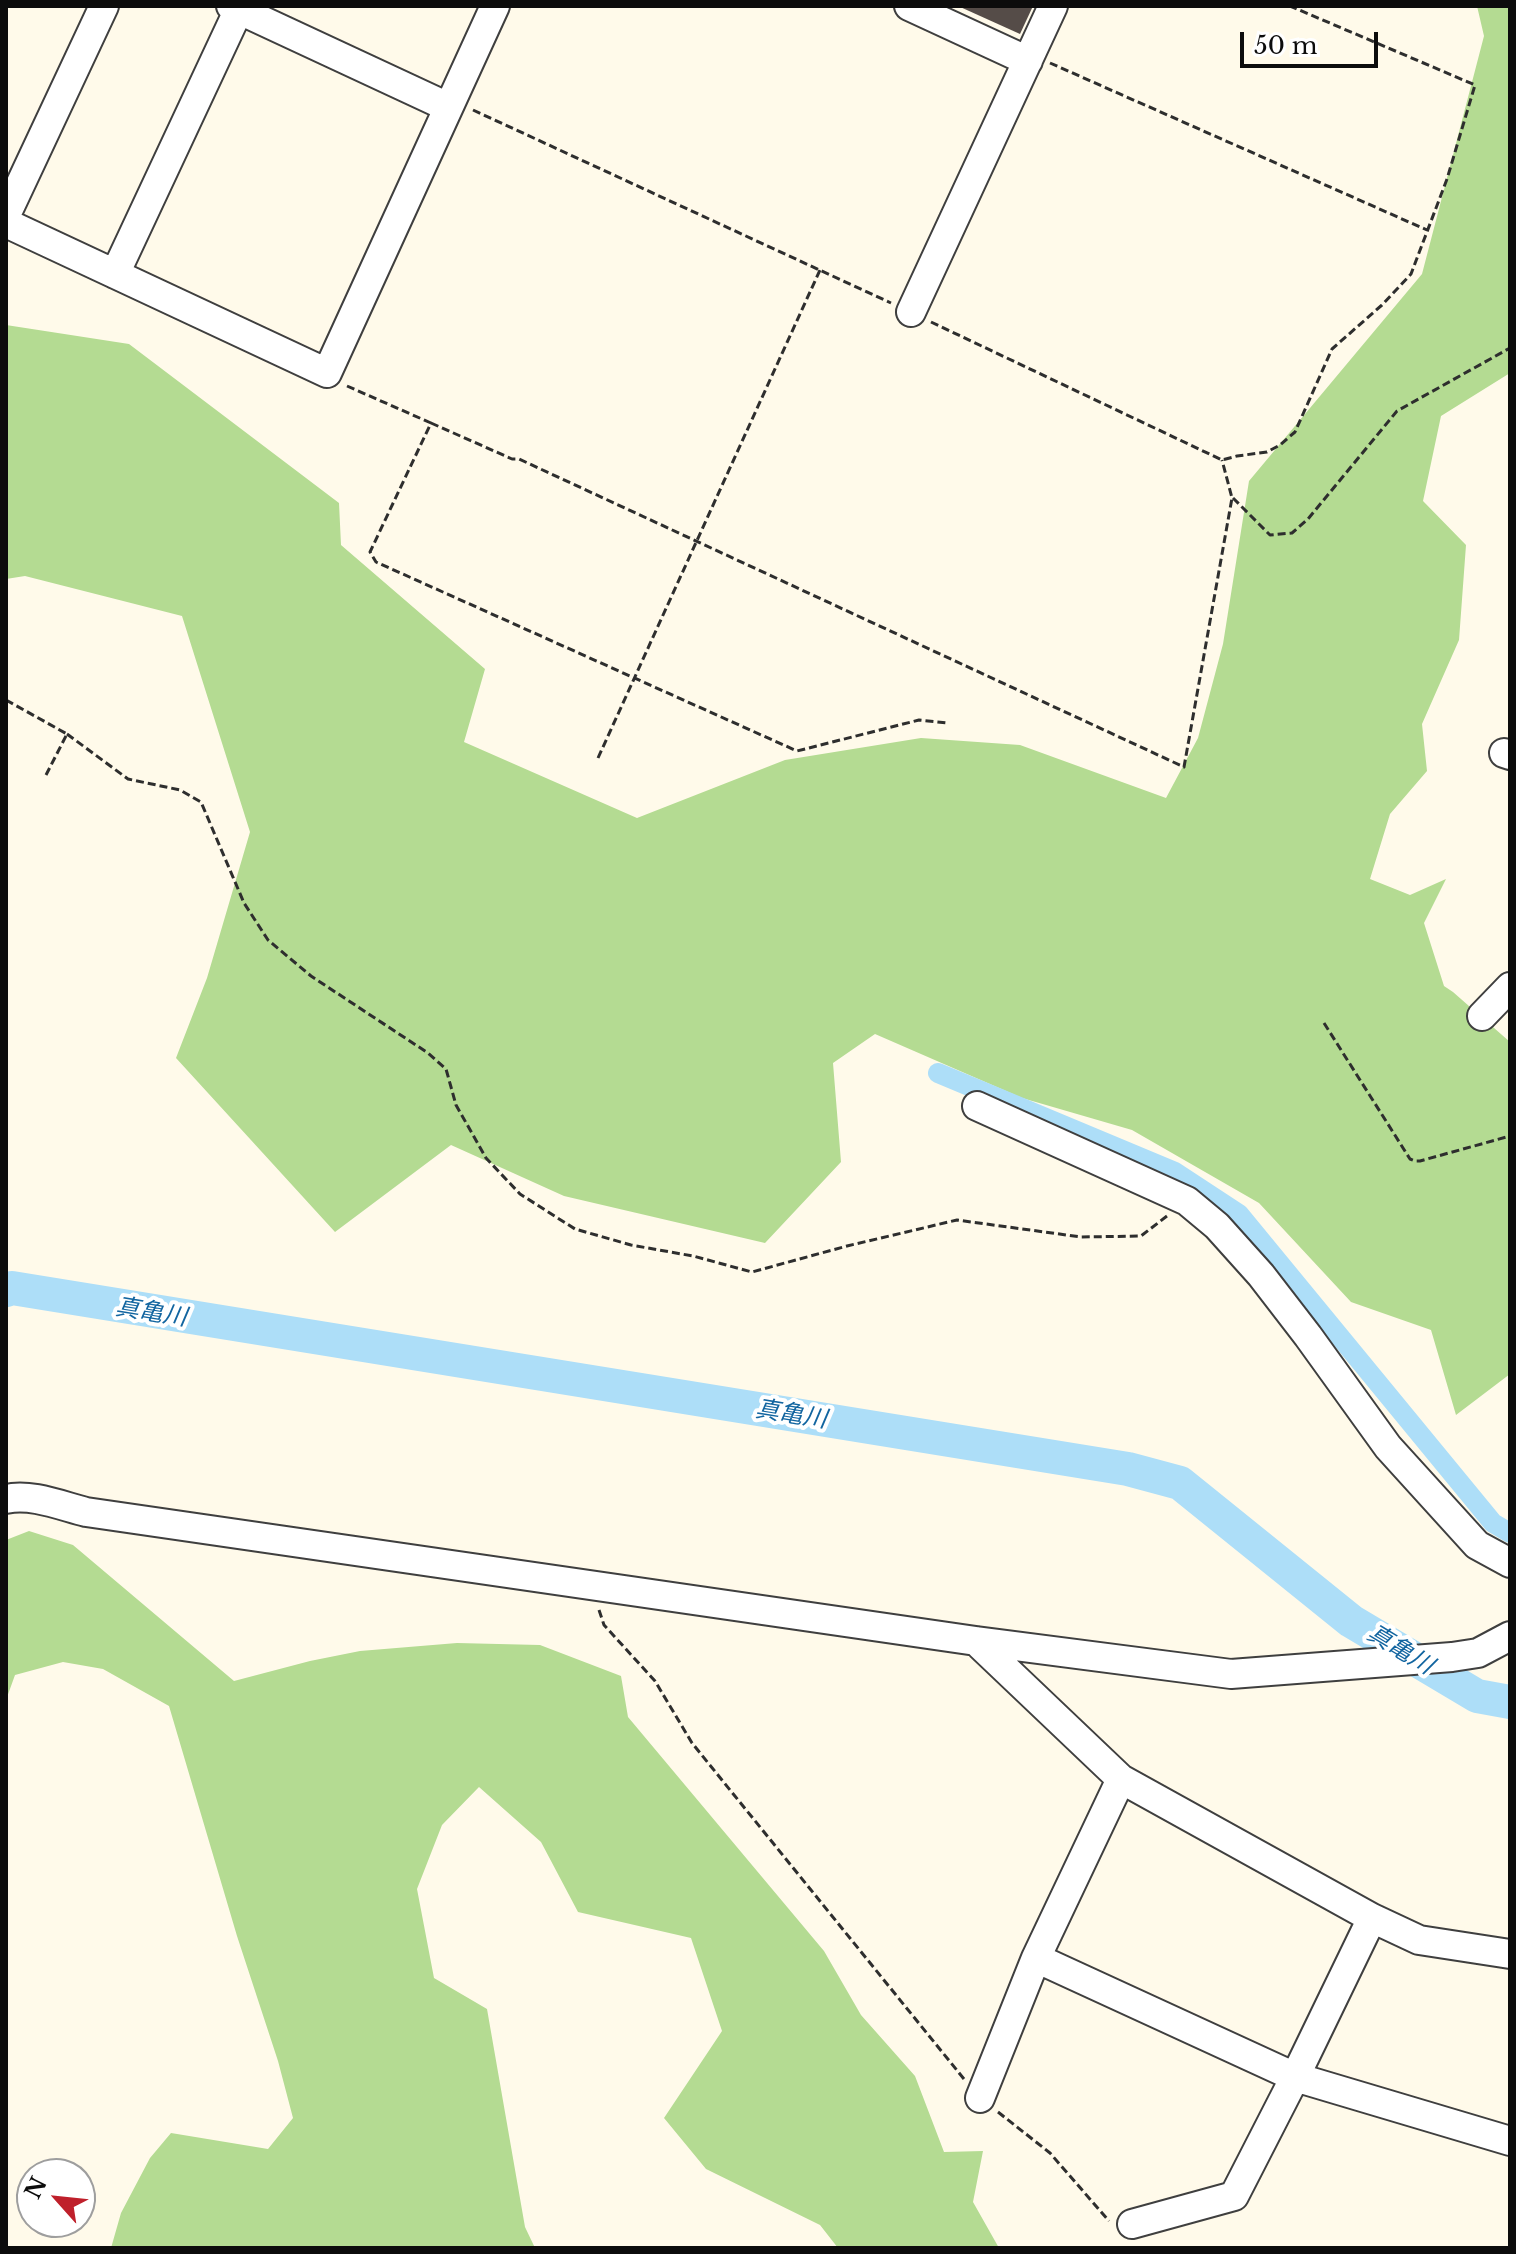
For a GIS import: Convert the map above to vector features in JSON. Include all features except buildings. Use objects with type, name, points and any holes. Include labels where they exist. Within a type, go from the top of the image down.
[{"type":"street","points":[[6,215],[104,6]]},
{"type":"street","points":[[6,223],[327,373],[495,6]]},
{"type":"street","points":[[909,6],[1029,58]]},
{"type":"street","points":[[911,312],[1053,6]]},
{"type":"street","points":[[115,274],[235,8],[450,104]]},
{"type":"street","points":[[1482,1016],[1510,987]]},
{"type":"street","points":[[977,1106],[1187,1201],[1217,1226],[1261,1275],[1388,1447],[1477,1545],[1510,1563]]},
{"type":"street","points":[[6,1499],[43,1501],[86,1512],[976,1641],[1231,1674],[1452,1657],[1478,1653],[1510,1636]]},
{"type":"street","points":[[976,1641],[1121,1779],[1372,1918],[1419,1940],[1510,1954]]},
{"type":"street","points":[[980,2098],[1036,1958],[1121,1779]]},
{"type":"street","points":[[1132,2224],[1234,2196],[1372,1918]]},
{"type":"street","points":[[1036,1958],[1295,2077],[1510,2141]]},
{"type":"path","points":[[450,104],[821,270],[1222,460],[1267,452],[1295,432],[1332,349],[1382,305],[1411,274],[1447,179],[1475,85],[1290,6]]},
{"type":"path","points":[[1029,58],[1427,230]]},
{"type":"path","points":[[598,758],[821,270]]},
{"type":"path","points":[[1232,498],[1270,535],[1292,533],[1308,519],[1397,411],[1510,348]]},
{"type":"path","points":[[327,373],[338,381],[512,459],[519,459],[1184,767],[1232,498],[1222,460]]},
{"type":"path","points":[[431,423],[370,552],[376,562],[797,751],[919,720],[948,723]]},
{"type":"path","points":[[6,700],[67,734],[128,779],[180,790],[201,802],[244,903],[268,940],[311,976],[428,1053],[446,1069],[456,1105],[486,1158],[520,1194],[575,1229],[752,1272],[957,1220],[1081,1237],[1141,1236],[1187,1201]]},
{"type":"path","points":[[46,775],[67,734]]},
{"type":"path","points":[[1324,1023],[1410,1159],[1420,1161],[1510,1136]]},
{"type":"path","points":[[590,1585],[604,1625],[655,1681],[692,1743],[980,2098],[1050,2153],[1109,2221],[1132,2224]]},
{"type":"green space","points":[[1477,6],[1510,6],[1510,373],[1441,416],[1423,501],[1466,545],[1459,640],[1422,724],[1427,771],[1390,814],[1370,879],[1410,895],[1446,879],[1424,923],[1444,986],[1510,1042],[1510,1374],[1456,1415],[1431,1330],[1351,1302],[1259,1203],[1132,1130],[1022,1098],[875,1034],[833,1063],[841,1162],[765,1243],[564,1196],[451,1145],[335,1232],[176,1058],[207,978],[250,832],[182,616],[25,576],[6,579],[6,325],[129,344],[339,503],[341,545],[485,669],[464,742],[637,818],[785,760],[921,738],[1020,745],[1166,798],[1198,738],[1223,644],[1249,481],[1422,274],[1484,36]]},
{"type":"green space","points":[[29,1531],[73,1545],[234,1681],[360,1651],[457,1643],[540,1645],[621,1676],[628,1717],[824,1951],[861,2015],[915,2076],[944,2152],[983,2151],[973,2202],[999,2248],[838,2248],[820,2225],[706,2169],[664,2118],[722,2031],[691,1938],[578,1912],[541,1842],[479,1787],[442,1825],[417,1889],[434,1978],[487,2009],[525,2227],[535,2248],[111,2248],[121,2213],[150,2158],[171,2133],[268,2149],[293,2118],[169,1706],[103,1669],[63,1662],[15,1675],[6,1700],[6,1540]]},
{"type":"waterway","points":[[938,1073],[1175,1172],[1239,1214],[1493,1523],[1510,1533]]},
{"type":"waterway","name":"真亀川","points":[[6,1290],[12,1288],[1128,1469],[1180,1483],[1351,1621],[1477,1696],[1510,1702]]}]
